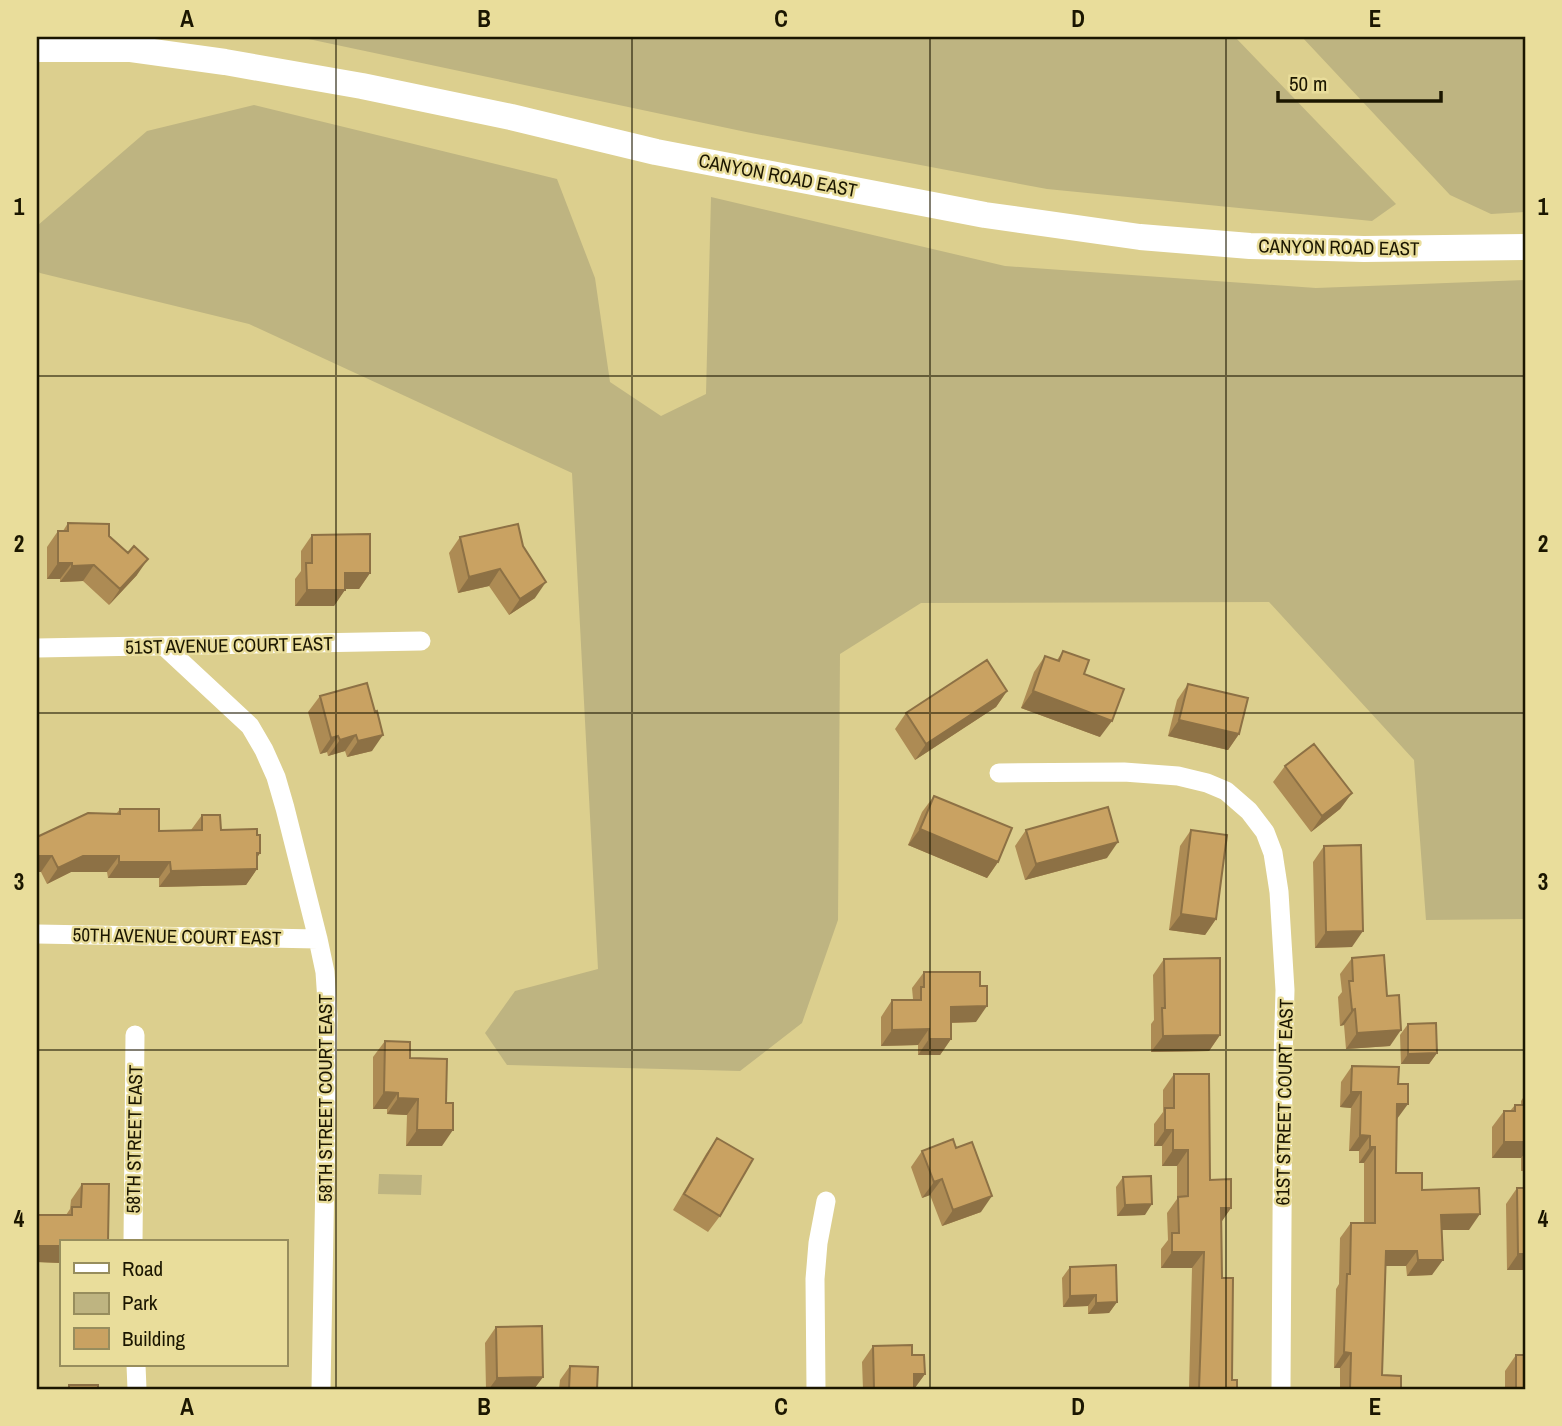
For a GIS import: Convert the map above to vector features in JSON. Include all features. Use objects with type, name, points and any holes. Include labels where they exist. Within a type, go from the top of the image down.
[{"type":"main road","name":"CANYON ROAD EAST","points":[[37,49],[131,49],[225,62],[362,86],[497,114],[656,152],[985,215],[1140,237],[1250,246],[1364,249],[1525,247]]},
{"type":"street","name":"51ST AVENUE COURT EAST","points":[[37,648],[421,641]]},
{"type":"street","name":"58TH STREET COURT EAST","points":[[164,646],[250,726],[264,750],[285,808],[325,972],[328,1016],[321,1389]]},
{"type":"street","name":"61ST STREET COURT EAST","points":[[999,773],[1124,772],[1178,776],[1226,791],[1240,801],[1265,832],[1273,853],[1279,892],[1285,977],[1281,1389]]},
{"type":"street","name":"50TH AVENUE COURT EAST","points":[[37,934],[318,939]]},
{"type":"street","name":"58TH STREET EAST","points":[[133,1240],[135,1035]]},
{"type":"street","points":[[817,1389],[815,1279],[818,1243],[827,1202]]},
{"type":"street","points":[[136,1366],[137,1389]]},
{"type":"green space","points":[[299,37],[1235,37],[1396,204],[1372,221],[1047,189],[746,132]]},
{"type":"green space","points":[[1302,37],[1525,39],[1525,212],[1491,214],[1450,195]]},
{"type":"green space","points":[[254,105],[557,179],[595,278],[610,382],[661,416],[706,394],[711,197],[1005,266],[1316,288],[1525,280],[1525,919],[1426,920],[1414,760],[1269,602],[921,603],[840,654],[838,920],[802,1023],[740,1071],[507,1065],[485,1033],[515,991],[598,969],[572,473],[249,324],[40,273],[37,270],[37,226],[147,131]]},
{"type":"green space","points":[[379,1174],[422,1175],[421,1195],[378,1194]]},
{"type":"building","points":[[68,523],[109,524],[109,536],[128,553],[134,546],[148,559],[120,589],[94,565],[72,566],[72,563],[58,563],[58,531],[68,531]]},
{"type":"building","points":[[518,524],[523,546],[546,582],[520,599],[500,569],[469,577],[460,537]]},
{"type":"building","points":[[370,534],[370,573],[345,573],[345,590],[307,590],[306,563],[312,563],[312,535]]},
{"type":"building","points":[[1063,651],[1089,660],[1084,674],[1124,689],[1112,721],[1033,691],[1045,656],[1059,661]]},
{"type":"building","points":[[987,660],[1007,691],[926,744],[906,713]]},
{"type":"building","points":[[367,683],[383,735],[358,741],[356,735],[340,740],[338,736],[331,738],[320,696]]},
{"type":"building","points":[[1188,684],[1248,698],[1239,734],[1179,720]]},
{"type":"building","points":[[1314,744],[1352,793],[1322,816],[1285,766]]},
{"type":"building","points":[[934,796],[1012,828],[998,862],[920,829]]},
{"type":"building","points":[[1108,807],[1118,842],[1036,864],[1026,830]]},
{"type":"building","points":[[120,809],[159,809],[159,831],[202,830],[202,815],[220,815],[221,830],[257,829],[257,835],[260,835],[260,853],[257,853],[257,869],[171,871],[170,862],[119,862],[119,856],[83,856],[58,868],[52,856],[37,856],[37,837],[88,813],[120,814]]},
{"type":"building","points":[[1191,830],[1227,835],[1216,919],[1181,914]]},
{"type":"building","points":[[1361,845],[1363,931],[1326,932],[1324,846]]},
{"type":"building","points":[[1384,955],[1387,996],[1399,995],[1401,1030],[1357,1033],[1349,981],[1353,981],[1352,958]]},
{"type":"building","points":[[1220,958],[1220,1035],[1163,1036],[1164,959]]},
{"type":"building","points":[[924,972],[980,972],[980,986],[987,986],[987,1006],[951,1007],[951,1039],[929,1039],[929,1029],[892,1030],[892,1000],[921,1000]]},
{"type":"building","points":[[1436,1023],[1437,1053],[1408,1054],[1408,1024]]},
{"type":"building","points":[[385,1041],[410,1042],[410,1058],[447,1059],[446,1103],[453,1103],[453,1130],[417,1130],[418,1099],[398,1098],[398,1093],[384,1092]]},
{"type":"building","points":[[1352,1066],[1399,1067],[1398,1084],[1408,1084],[1408,1104],[1397,1104],[1396,1173],[1422,1173],[1422,1190],[1479,1188],[1480,1214],[1441,1215],[1443,1260],[1418,1260],[1417,1251],[1386,1251],[1382,1375],[1401,1376],[1401,1389],[1350,1389],[1351,1353],[1344,1352],[1351,1223],[1375,1223],[1375,1147],[1370,1147],[1370,1136],[1360,1135],[1361,1092],[1351,1092]]},
{"type":"building","points":[[1174,1074],[1209,1074],[1210,1180],[1231,1179],[1231,1208],[1221,1208],[1222,1278],[1233,1278],[1232,1380],[1237,1380],[1237,1389],[1199,1389],[1204,1252],[1172,1252],[1172,1233],[1179,1233],[1178,1197],[1188,1196],[1188,1150],[1173,1150],[1173,1130],[1165,1130],[1165,1108],[1174,1108]]},
{"type":"building","points":[[1515,1105],[1525,1105],[1525,1142],[1504,1142],[1504,1111],[1515,1111]]},
{"type":"building","points":[[717,1138],[753,1159],[720,1216],[684,1194]]},
{"type":"building","points":[[953,1139],[956,1148],[972,1142],[992,1196],[953,1210],[942,1179],[934,1182],[922,1151]]},
{"type":"building","points":[[1151,1176],[1152,1204],[1125,1205],[1123,1177]]},
{"type":"building","points":[[82,1184],[109,1184],[108,1240],[60,1240],[60,1246],[37,1246],[37,1215],[72,1215],[72,1207],[81,1207]]},
{"type":"building","points":[[1517,1188],[1525,1188],[1525,1254],[1518,1254]]},
{"type":"building","points":[[1116,1265],[1117,1302],[1096,1303],[1096,1295],[1070,1296],[1070,1267]]},
{"type":"building","points":[[542,1326],[543,1377],[497,1378],[496,1327]]},
{"type":"building","points":[[912,1345],[912,1355],[924,1355],[925,1374],[914,1374],[914,1389],[874,1389],[873,1346]]},
{"type":"building","points":[[1516,1355],[1525,1355],[1525,1389],[1516,1389]]},
{"type":"building","points":[[570,1366],[598,1367],[597,1389],[569,1389]]},
{"type":"building","points":[[69,1385],[98,1385],[98,1389],[69,1389]]}]
